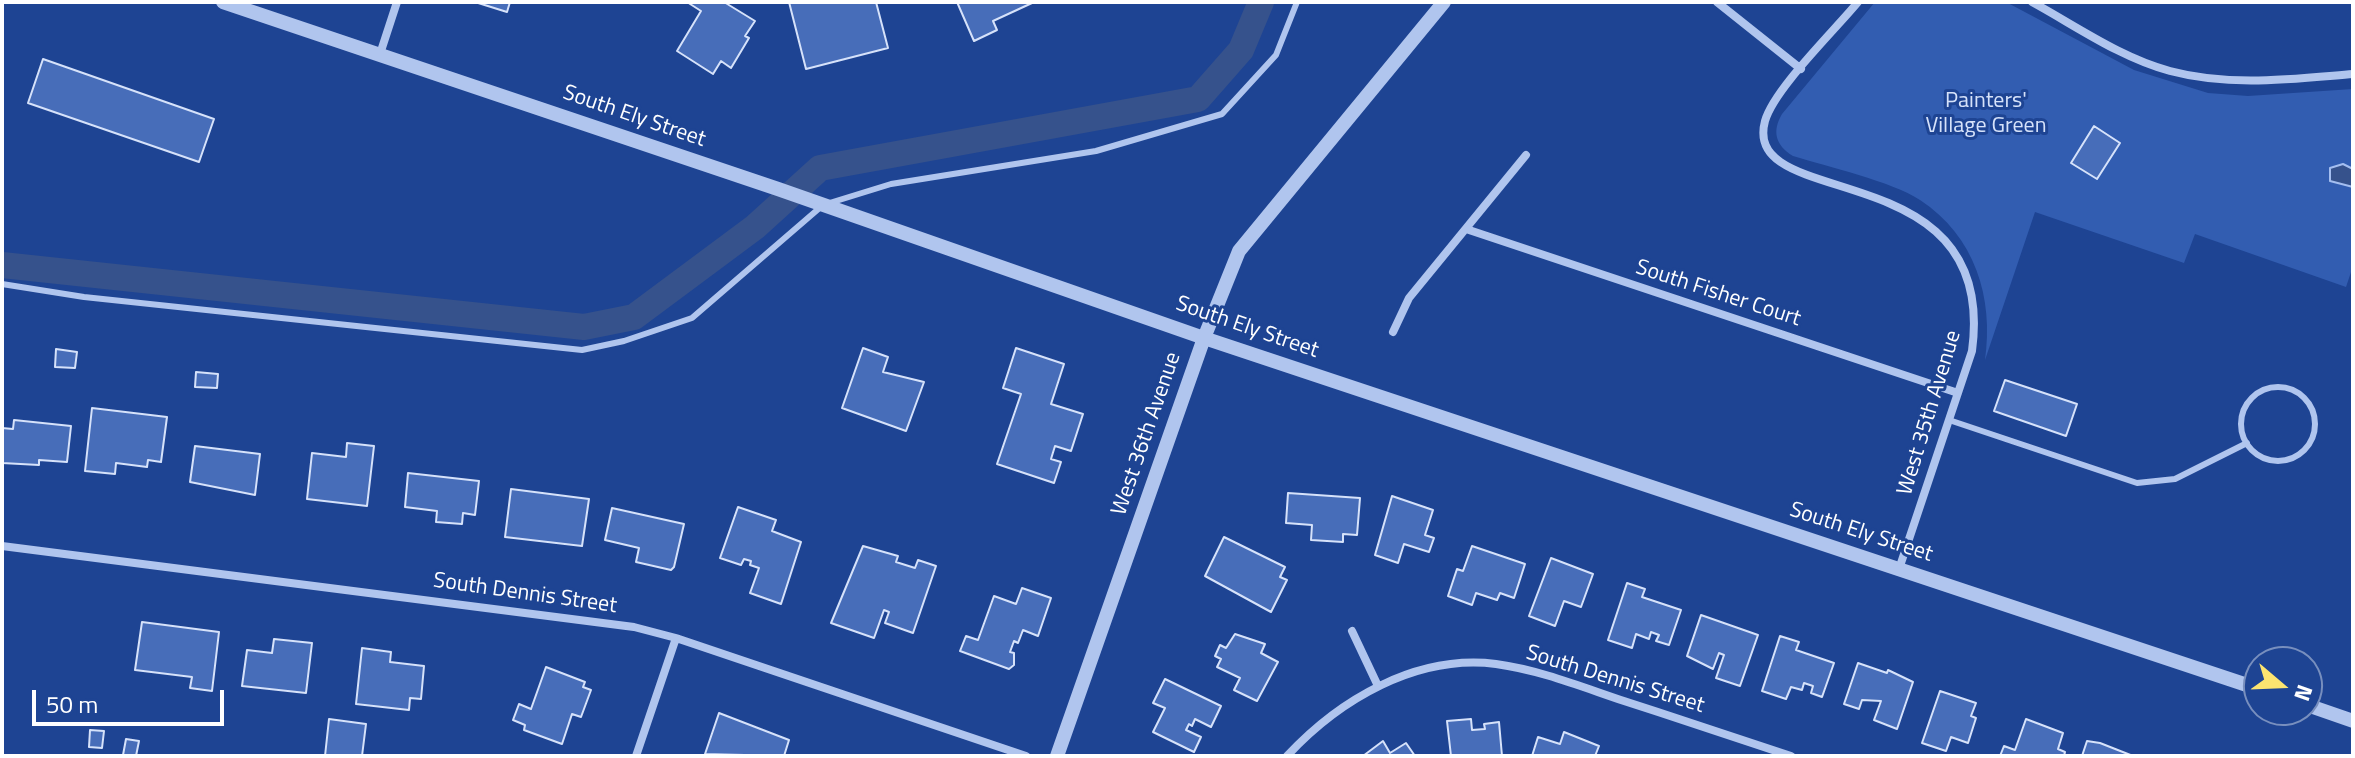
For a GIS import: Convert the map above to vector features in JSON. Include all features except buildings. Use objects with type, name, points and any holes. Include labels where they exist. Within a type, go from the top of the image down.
[{"type":"street","name":"South Ely Street","points":[[223,2],[778,189],[1204,338],[2243,684]]},
{"type":"street","points":[[380,54],[397,2]]},
{"type":"street","name":"West 36th Avenue","points":[[1057,756],[1229,272],[1251,232],[1444,2]]},
{"type":"street","points":[[1717,2],[1801,69]]},
{"type":"street","name":"West 35th Avenue","points":[[1858,2],[1801,69],[1765,119],[1765,150],[1784,167],[1920,216],[1940,232],[1972,286],[1976,325],[1972,351],[1899,569]]},
{"type":"street","points":[[2032,2],[2135,57],[2168,71],[2232,81],[2353,74]]},
{"type":"street","points":[[1393,332],[1409,298],[1526,155]]},
{"type":"street","name":"South Fisher Court","points":[[1466,229],[1958,393]]},
{"type":"street","name":"South Dennis Street","points":[[2,546],[590,619],[676,638],[1026,756]]},
{"type":"street","points":[[1287,756],[1311,729],[1378,686],[1352,631]]},
{"type":"street","points":[[636,756],[676,638]]},
{"type":"street","name":"South Dennis Street","points":[[1378,686],[1443,666],[1493,664],[1558,679],[1791,756]]},
{"type":"street","points":[[2323,711],[2353,721]]},
{"type":"lane","points":[[2,284],[84,297],[582,350],[692,318],[823,205],[891,184],[1096,151],[1222,114],[1276,55],[1297,2]]},
{"type":"lane","points":[[2274,387],[2286,388],[2307,400],[2315,423],[2308,446],[2299,454],[2277,461],[2254,452],[2247,443],[2242,420],[2252,398],[2274,387]]},
{"type":"lane","points":[[1949,420],[2137,483],[2175,479],[2247,443]]},
{"type":"green space","name":"Painters' Village Green","points":[[1875,2],[2006,2],[2134,70],[2208,93],[2248,96],[2353,89],[2353,266],[2346,287],[2195,234],[2184,263],[2035,212],[1985,360],[1987,337],[1983,292],[1967,250],[1955,231],[1908,193],[1793,156],[1782,147],[1777,137],[1782,114]]},
{"type":"shaded area","points":[[2343,164],[2353,169],[2353,187],[2330,181],[2330,168]]},
{"type":"waterway","points":[[2,265],[584,327],[634,317],[755,227],[820,168],[1198,99],[1241,50],[1261,2]]}]
